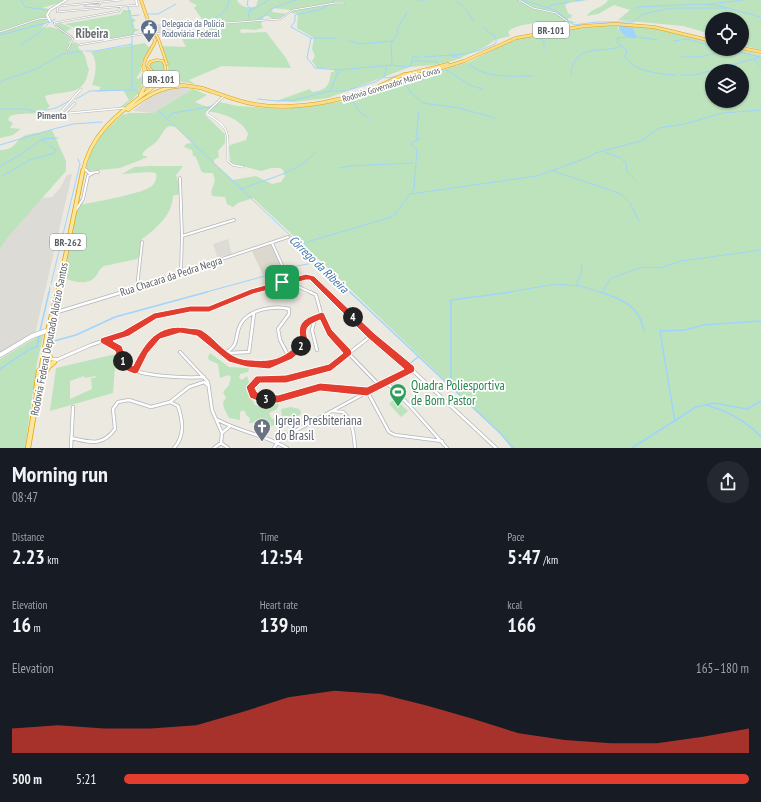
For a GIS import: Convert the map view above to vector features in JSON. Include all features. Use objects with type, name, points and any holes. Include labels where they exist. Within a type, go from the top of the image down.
[{"type":"highway","name":"BR-101","points":[[142,0],[146,18],[157,43],[147,59],[146,65],[149,72],[158,78]]},
{"type":"highway","name":"BR-101","points":[[142,0],[154,38],[154,45],[146,57],[143,66]]},
{"type":"highway","points":[[142,11],[146,18]]},
{"type":"highway","points":[[566,23],[564,26],[567,27],[584,26]]},
{"type":"highway","points":[[541,32],[560,28],[566,23]]},
{"type":"highway","name":"Rodovia Governador Mário Covas","points":[[158,78],[172,82],[201,86],[250,102],[280,106],[299,105],[345,98],[372,89],[396,78],[431,67],[459,61],[512,38],[541,32],[609,23],[645,25],[672,29],[705,38]]},
{"type":"highway","name":"Rodovia Governador Mário Covas","points":[[143,66],[148,74],[167,83],[197,87],[262,106],[300,106],[346,99],[401,82],[469,59],[519,37],[598,24],[630,24],[651,26],[705,38]]},
{"type":"highway","points":[[146,25],[156,34],[168,66],[164,78]]},
{"type":"highway","points":[[749,50],[761,53]]},
{"type":"highway","points":[[158,78],[150,71],[148,64],[155,60],[163,61],[166,70],[164,78]]},
{"type":"highway","name":"BR-262","points":[[99,132],[141,94],[146,87],[148,79],[143,66]]},
{"type":"highway","points":[[431,67],[416,73],[420,74],[436,70]]},
{"type":"highway","points":[[396,78],[414,75],[401,82]]},
{"type":"highway","name":"BR-262","points":[[95,138],[164,78]]},
{"type":"highway","name":"BR-262","points":[[95,138],[109,122],[159,83]]},
{"type":"highway","name":"BR-262","points":[[105,128],[146,96],[161,89],[173,86],[186,86],[218,93]]},
{"type":"highway","name":"Rodovia Federal Deputado Aloízio Santos","points":[[43,359],[83,167],[88,151],[95,138]]},
{"type":"highway","points":[[37,395],[36,385],[42,366],[48,331]]},
{"type":"highway","points":[[39,384],[48,367],[54,360],[47,344]]},
{"type":"highway","name":"Rodovia Federal Deputado Aloízio Santos","points":[[28,448],[42,366]]},
{"type":"street","points":[[50,21],[48,18],[50,10],[66,0]]},
{"type":"street","points":[[57,10],[60,6],[122,0]]},
{"type":"street","points":[[50,10],[57,10],[57,12],[120,7],[137,5],[136,0]]},
{"type":"street","points":[[519,0],[533,8],[556,13],[567,21],[566,23]]},
{"type":"street","points":[[85,6],[99,5],[101,2]]},
{"type":"street","points":[[156,34],[199,25],[278,19],[293,10],[335,3],[344,3]]},
{"type":"street","points":[[66,50],[73,39],[67,32],[56,27],[54,23],[119,11],[120,7]]},
{"type":"street","points":[[0,32],[38,19],[43,20],[48,18]]},
{"type":"street","points":[[79,44],[148,33],[148,38],[154,38]]},
{"type":"street","points":[[80,89],[59,114],[124,108]]},
{"type":"street","points":[[224,96],[207,112],[207,114],[225,126],[228,138],[228,161],[233,165],[243,168]]},
{"type":"street","points":[[65,114],[75,103]]},
{"type":"street","points":[[83,167],[89,173],[93,173]]},
{"type":"street","points":[[74,214],[83,199],[88,176],[98,172]]},
{"type":"street","points":[[180,178],[182,236],[181,272]]},
{"type":"street","points":[[182,236],[234,220]]},
{"type":"street","name":"Rua Chacara da Pedra Negra","points":[[53,314],[137,288],[288,237]]},
{"type":"street","points":[[137,288],[142,242]]},
{"type":"street","points":[[272,243],[282,265],[279,272],[281,283]]},
{"type":"street","points":[[42,366],[126,333],[154,316],[190,309],[209,309],[251,292],[306,277],[312,278],[371,336],[411,369],[496,448]]},
{"type":"street","points":[[281,283],[296,286],[316,294],[322,316],[330,333],[380,385]]},
{"type":"street","points":[[225,353],[233,350],[236,345],[242,321],[254,313],[276,307],[285,307],[289,309],[289,314],[278,330],[280,340],[289,357]]},
{"type":"street","points":[[225,353],[249,352],[254,313]]},
{"type":"street","points":[[135,370],[149,344],[157,337],[180,330],[199,333],[232,360],[258,365],[269,365],[289,357],[305,343],[302,333],[306,322],[322,316]]},
{"type":"street","points":[[315,319],[312,330],[317,350]]},
{"type":"street","points":[[0,356],[32,336],[48,331]]},
{"type":"street","points":[[367,392],[320,387],[278,399],[263,399],[253,395],[251,387],[259,379],[286,379],[331,367],[371,336]]},
{"type":"street","points":[[104,341],[119,349],[123,363],[128,368],[179,377],[204,377]]},
{"type":"street","points":[[180,352],[207,379],[212,410],[218,420],[222,434],[221,443],[214,448]]},
{"type":"street","points":[[43,359],[54,360]]},
{"type":"street","points":[[274,448],[280,439],[411,369]]},
{"type":"street","points":[[71,438],[98,443],[106,439],[113,432],[116,426],[113,418],[113,409],[118,402],[129,400],[151,407],[170,402],[196,383],[206,382],[209,386]]},
{"type":"street","points":[[386,382],[447,448]]},
{"type":"street","points":[[367,392],[389,432],[395,435],[442,441]]},
{"type":"street","points":[[170,402],[178,406],[181,413],[182,437],[179,444],[174,448]]},
{"type":"street","points":[[71,448],[73,407]]},
{"type":"street","points":[[332,411],[342,411],[348,417],[354,433],[355,448]]},
{"type":"street","points":[[218,420],[229,426],[278,442],[287,448]]},
{"type":"street","points":[[222,434],[229,426]]},
{"type":"street","points":[[221,443],[228,448]]},
{"type":"shaded area","points":[[179,20],[193,26],[159,33],[155,25]]},
{"type":"shaded area","points":[[181,87],[193,89],[153,113],[133,111],[155,93]]},
{"type":"shaded area","points":[[72,174],[35,334],[0,354],[0,249],[7,237],[42,198],[52,197],[60,188],[67,175]]},
{"type":"shaded area","points":[[228,239],[232,255],[223,256],[218,259],[213,244]]},
{"type":"shaded area","points":[[271,244],[281,267],[277,271],[263,275],[252,251]]},
{"type":"green space","points":[[0,0],[69,0],[42,8],[50,9],[46,17],[49,22],[45,23],[42,28],[50,27],[62,30],[57,27],[58,22],[72,28],[64,33],[71,39],[68,44],[77,42],[79,48],[85,56],[89,69],[87,78],[79,88],[73,91],[45,96],[50,106],[46,110],[36,113],[10,116],[8,120],[13,123],[10,128],[21,129],[13,135],[0,138]]},
{"type":"green space","points":[[189,0],[237,0],[242,6],[250,7],[256,6],[258,0],[588,0],[568,3],[565,5],[568,13],[573,16],[570,17],[573,19],[569,18],[567,20],[577,23],[565,24],[553,28],[551,26],[556,23],[523,25],[508,32],[510,36],[495,40],[485,47],[453,61],[410,67],[328,98],[294,102],[276,101],[310,89],[312,92],[321,90],[328,84],[331,72],[334,72],[334,69],[317,68],[312,61],[315,56],[312,49],[314,38],[297,28],[298,14],[292,13],[290,10],[273,8],[272,12],[287,14],[275,19],[264,16],[261,24],[263,28],[255,30],[240,30],[241,33],[266,32],[286,58],[291,68],[222,66],[189,80],[195,84],[164,79],[167,74],[168,65],[160,41],[162,46],[186,47],[182,39],[208,32],[204,24],[212,19],[202,19],[194,8],[197,5]]},
{"type":"green space","points":[[608,0],[761,0],[761,50],[749,47],[749,12],[705,12],[705,33],[683,26],[618,20],[630,10],[614,5],[598,14],[587,16],[591,11],[606,3]]},
{"type":"green space","points":[[123,10],[131,10],[131,17],[136,20],[133,23],[134,28],[140,30],[134,32],[133,35],[130,36],[100,41],[95,36],[82,36],[84,29],[75,28],[65,24],[121,14]]},
{"type":"green space","points":[[619,25],[618,28],[620,32],[631,38],[636,35],[633,26],[661,28],[705,40],[705,56],[749,56],[749,52],[761,55],[761,448],[511,448],[505,438],[253,198],[238,203],[233,207],[227,204],[225,197],[212,196],[211,193],[215,181],[213,173],[204,173],[201,171],[195,156],[193,156],[192,150],[184,147],[186,144],[192,143],[176,127],[168,127],[153,145],[145,150],[142,155],[148,157],[120,168],[89,171],[86,168],[92,146],[102,133],[122,115],[130,113],[153,113],[193,89],[207,95],[195,102],[210,107],[220,102],[237,106],[284,109],[346,101],[471,61],[515,39],[590,27]],"holes":[[[207,111],[219,113],[241,124],[248,134],[246,140],[230,145],[231,163],[261,171],[272,168],[280,168],[283,170],[285,176],[281,182],[272,184],[256,176],[233,180],[214,163],[214,160],[219,157],[218,151],[225,143],[225,134],[205,115],[205,113]]]},
{"type":"green space","points":[[145,43],[148,47],[152,46],[142,62],[141,71],[136,78],[138,79],[143,77],[143,83],[139,92],[133,99],[121,109],[117,109],[129,100],[123,90],[94,92],[98,91],[101,87],[92,85],[96,68],[95,60],[91,52]]},
{"type":"green space","points":[[162,61],[164,65],[164,72],[161,78],[157,76],[149,67],[151,63]]},
{"type":"green space","points":[[52,130],[66,161],[66,171],[8,237],[0,249],[0,150],[9,149],[24,136]]},
{"type":"green space","points":[[183,166],[176,175],[182,193],[173,196],[170,210],[166,216],[141,240],[140,255],[137,259],[104,266],[93,279],[89,281],[76,282],[64,278],[78,205],[118,197],[149,188],[155,182],[156,173],[149,172],[122,174],[134,167]]},
{"type":"green space","points":[[44,333],[37,363],[25,448],[0,448],[0,359]]},
{"type":"green space","points":[[210,353],[229,367],[249,368],[248,372],[240,374],[239,378],[242,380],[247,376],[249,382],[246,389],[255,405],[262,407],[266,403],[280,401],[277,409],[269,413],[272,419],[279,419],[282,417],[281,409],[291,407],[299,409],[301,412],[300,415],[265,429],[261,428],[259,420],[249,423],[250,418],[244,410],[240,412],[240,420],[229,418],[224,408],[223,402],[226,398],[223,392],[229,385],[231,377],[229,375],[220,378],[218,364],[209,360],[208,357]]},
{"type":"green space","points":[[116,354],[113,393],[50,411],[56,368]],"holes":[[[84,376],[85,378],[96,376],[95,378],[91,378],[92,389],[70,399],[70,381]]]},
{"type":"green space","name":"Quadra Poliesportiva de Bom Pastor","points":[[395,398],[408,411],[401,417],[389,404]]},
{"type":"water","points":[[619,25],[633,26],[637,38],[629,38],[624,35],[619,30]]},
{"type":"waterway","points":[[21,0],[25,7],[49,10]]},
{"type":"waterway","points":[[206,24],[226,10],[229,0]]},
{"type":"waterway","points":[[248,0],[247,5],[251,9],[248,13],[250,20]]},
{"type":"waterway","points":[[250,11],[269,0]]},
{"type":"waterway","points":[[253,21],[265,16],[271,9],[296,0]]},
{"type":"waterway","points":[[419,0],[426,0]]},
{"type":"waterway","points":[[455,0],[464,7],[474,21]]},
{"type":"waterway","points":[[523,0],[548,8]]},
{"type":"waterway","points":[[576,1],[582,0]]},
{"type":"waterway","points":[[710,4],[743,0]]},
{"type":"waterway","points":[[548,8],[552,5],[569,2]]},
{"type":"waterway","points":[[148,14],[158,14],[176,4]]},
{"type":"waterway","points":[[311,38],[291,27],[295,21],[295,15],[318,10],[331,4]]},
{"type":"waterway","points":[[634,9],[637,7],[702,4],[720,6],[761,17]]},
{"type":"waterway","name":"Córrego da Ribeira","points":[[128,7],[130,16]]},
{"type":"waterway","points":[[548,8],[555,10],[574,25],[596,22],[633,22],[643,14],[671,8],[727,8]]},
{"type":"waterway","points":[[392,64],[391,43],[398,34],[397,29],[407,12]]},
{"type":"waterway","points":[[130,16],[139,15]]},
{"type":"waterway","name":"Córrego da Ribeira","points":[[130,16],[134,30],[132,35],[132,44]]},
{"type":"waterway","points":[[0,35],[50,22],[55,19]]},
{"type":"waterway","points":[[22,44],[37,34],[48,24]]},
{"type":"waterway","points":[[193,25],[204,24]]},
{"type":"waterway","points":[[449,55],[470,53],[496,43],[496,38],[483,27]]},
{"type":"waterway","points":[[544,50],[544,43],[541,37],[563,30]]},
{"type":"waterway","points":[[629,37],[617,38],[618,43],[627,51],[625,57],[629,62],[648,71],[676,75]]},
{"type":"waterway","points":[[637,37],[658,40]]},
{"type":"waterway","points":[[311,38],[337,38]]},
{"type":"waterway","points":[[311,38],[307,58],[315,68],[339,70]]},
{"type":"waterway","points":[[674,41],[687,39],[705,44]]},
{"type":"waterway","points":[[349,41],[360,44],[392,41]]},
{"type":"waterway","points":[[86,51],[95,51],[132,44]]},
{"type":"waterway","name":"Córrego da Ribeira","points":[[132,44],[132,86],[139,94]]},
{"type":"waterway","points":[[571,74],[573,64],[583,53],[621,46]]},
{"type":"waterway","points":[[0,82],[38,68],[62,54],[83,51]]},
{"type":"waterway","points":[[749,54],[760,57]]},
{"type":"waterway","points":[[424,57],[449,55]]},
{"type":"waterway","points":[[449,55],[461,58]]},
{"type":"waterway","points":[[679,57],[705,56]]},
{"type":"waterway","points":[[339,70],[391,65],[407,67],[411,65],[413,57],[420,57]]},
{"type":"waterway","points":[[680,75],[695,75],[761,57]]},
{"type":"waterway","points":[[754,60],[761,66]]},
{"type":"waterway","points":[[413,61],[426,61]]},
{"type":"waterway","points":[[427,61],[437,62],[438,64]]},
{"type":"waterway","points":[[470,64],[475,69],[500,76],[534,76]]},
{"type":"waterway","points":[[384,77],[387,66]]},
{"type":"waterway","points":[[330,91],[339,70]]},
{"type":"waterway","points":[[446,70],[472,86],[482,89]]},
{"type":"waterway","points":[[419,73],[425,71]]},
{"type":"waterway","points":[[384,77],[388,78],[396,76]]},
{"type":"waterway","points":[[395,81],[411,76]]},
{"type":"waterway","points":[[330,91],[345,91],[375,82],[384,77]]},
{"type":"waterway","points":[[404,82],[411,93],[423,103],[459,108],[495,118]]},
{"type":"waterway","points":[[76,99],[90,91],[134,90]]},
{"type":"waterway","points":[[258,99],[277,101],[294,100],[330,91]]},
{"type":"waterway","points":[[0,109],[26,109],[36,112],[56,108],[69,101]]},
{"type":"waterway","points":[[353,102],[360,112],[369,119]]},
{"type":"waterway","points":[[167,119],[172,113],[210,107],[213,105]]},
{"type":"waterway","points":[[552,171],[587,158],[595,153],[641,141],[659,128],[684,124],[723,113],[761,110]]},
{"type":"waterway","points":[[300,244],[392,217],[395,214],[414,189],[417,149],[411,145],[413,142],[420,139],[416,138],[419,111]]},
{"type":"waterway","name":"Córrego da Ribeira","points":[[160,112],[167,119]]},
{"type":"waterway","name":"Córrego da Ribeira","points":[[167,119],[241,189]]},
{"type":"waterway","points":[[58,128],[73,124],[102,122]]},
{"type":"waterway","points":[[0,145],[57,128]]},
{"type":"waterway","points":[[0,166],[20,155],[42,139],[58,138]]},
{"type":"waterway","points":[[2,176],[30,160],[54,153],[56,150],[41,140]]},
{"type":"waterway","points":[[241,189],[281,175],[300,166],[316,152]]},
{"type":"waterway","points":[[606,152],[621,158],[626,164],[627,172],[638,183]]},
{"type":"waterway","points":[[51,284],[80,164],[78,159]]},
{"type":"waterway","points":[[339,168],[349,166],[414,163]]},
{"type":"waterway","points":[[411,194],[537,176],[552,171]]},
{"type":"waterway","points":[[552,171],[621,194],[630,203],[639,221]]},
{"type":"waterway","name":"Córrego da Ribeira","points":[[241,189],[351,293]]},
{"type":"waterway","points":[[602,293],[610,279],[636,269],[645,267],[660,268],[681,261],[761,250]]},
{"type":"waterway","points":[[292,267],[318,262]]},
{"type":"waterway","points":[[576,286],[582,271],[581,265]]},
{"type":"waterway","points":[[203,293],[272,274]]},
{"type":"waterway","points":[[506,293],[556,284],[576,286]]},
{"type":"waterway","points":[[576,286],[601,292]]},
{"type":"waterway","points":[[49,293],[50,287]]},
{"type":"waterway","points":[[40,331],[49,292]]},
{"type":"waterway","points":[[54,341],[76,335],[115,317],[207,292]]},
{"type":"waterway","name":"Córrego da Ribeira","points":[[350,292],[501,434],[513,448]]},
{"type":"waterway","points":[[506,293],[511,292]]},
{"type":"waterway","points":[[451,386],[451,300],[506,293]]},
{"type":"waterway","points":[[602,293],[629,305],[639,315],[644,331]]},
{"type":"waterway","points":[[675,421],[660,331],[685,330],[703,325],[761,321]]},
{"type":"waterway","points":[[37,346],[39,336]]},
{"type":"waterway","points":[[0,369],[30,349],[37,346]]},
{"type":"waterway","points":[[409,364],[418,357]]},
{"type":"waterway","points":[[675,421],[696,407],[714,403],[747,409],[761,401]]},
{"type":"waterway","points":[[706,405],[721,410],[743,421],[761,437]]},
{"type":"waterway","points":[[632,448],[675,421]]},
{"type":"place","name":"Delegacia da Polícia Rodoviária Federal","points":[[149,43]]},
{"type":"place","name":"Quadra Poliesportiva de Bom Pastor","points":[[398,407]]},
{"type":"place","name":"Igreja Presbiteriana do Brasil","points":[[262,442]]},
{"type":"district","name":"Ribeira","points":[[92,33]]},
{"type":"district","name":"Pimenta","points":[[52,115]]},
{"type":"route","points":[[306,277],[312,278],[371,336],[411,369],[367,392],[320,387],[278,399],[263,399],[253,395],[251,387],[259,379],[286,379],[331,367],[348,353],[330,333],[323,322],[322,316],[306,322],[302,333],[305,343],[289,357],[269,365],[247,364],[232,360],[199,333],[180,330],[157,337],[149,344],[135,370],[128,368],[123,363],[119,349],[104,341],[126,333],[154,316],[190,309],[209,309],[251,292],[282,282],[306,277]]}]
